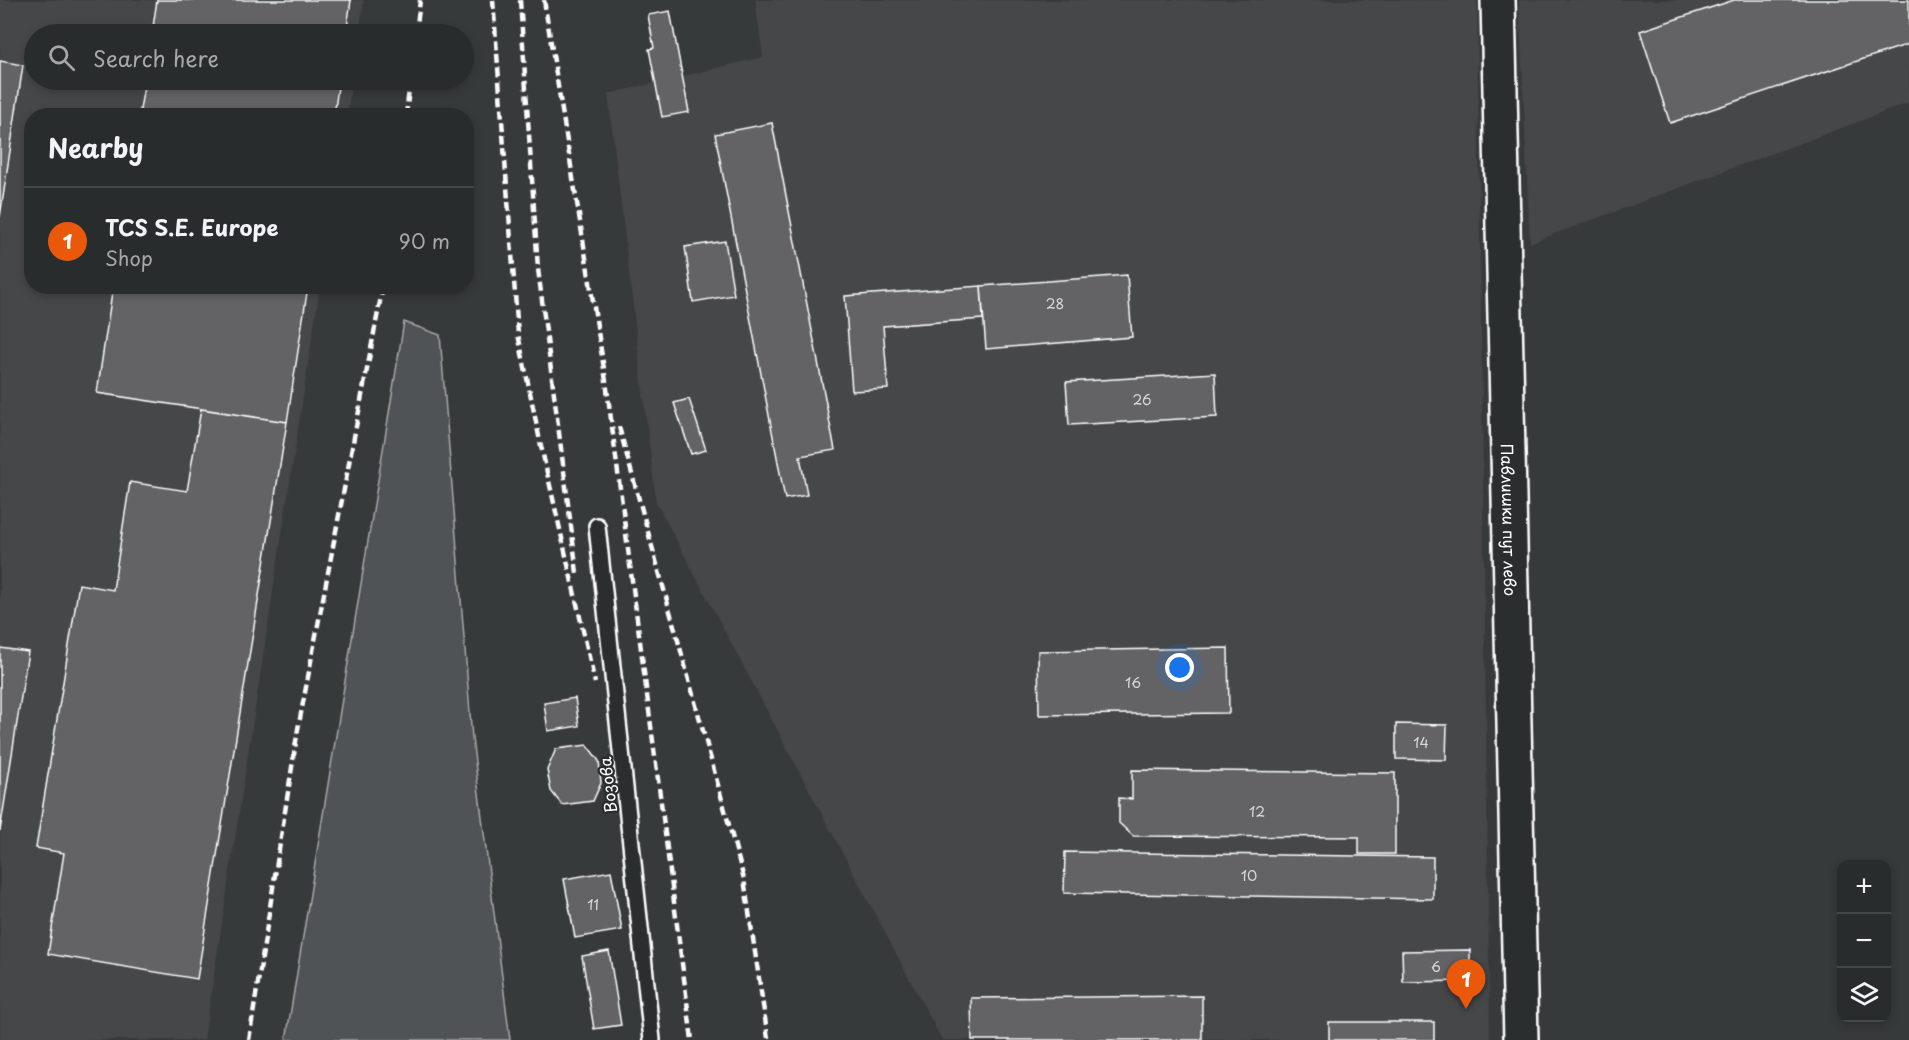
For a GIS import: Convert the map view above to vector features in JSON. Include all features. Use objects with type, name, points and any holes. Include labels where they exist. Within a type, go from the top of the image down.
[{"type":"street","name":"Павлишки пут лево","points":[[1498,0],[1521,1040]]},
{"type":"lane","name":"Возова","points":[[597,526],[652,1040]]},
{"type":"shaded area","points":[[0,0],[364,0],[360,24],[24,24],[24,90],[351,90],[348,108],[24,108],[24,294],[319,294],[204,1040],[0,1040]]},
{"type":"shaded area","points":[[755,0],[1477,0],[1490,1040],[942,1040],[656,502],[608,94],[763,57]]},
{"type":"shaded area","points":[[1519,0],[1909,0],[1909,103],[1530,243]]},
{"type":"shaded area","points":[[404,322],[440,335],[472,738],[510,1040],[286,1040]]},
{"type":"building","points":[[157,0],[351,0],[347,24],[153,24]]},
{"type":"building","points":[[1734,0],[1909,0],[1909,44],[1670,123],[1640,31]]},
{"type":"building","points":[[670,11],[689,112],[662,117],[649,49],[654,48],[648,15]]},
{"type":"building","points":[[0,61],[23,65],[0,217]]},
{"type":"building","points":[[143,90],[338,90],[335,108],[140,108]]},
{"type":"building","points":[[772,123],[835,450],[800,456],[807,495],[785,499],[715,134]]},
{"type":"building","points":[[725,241],[734,295],[693,302],[685,247]]},
{"type":"building","points":[[1127,275],[1132,337],[986,349],[981,286]]},
{"type":"building","points":[[981,286],[983,319],[883,326],[888,389],[852,391],[845,296]]},
{"type":"building","points":[[112,294],[307,294],[287,422],[97,393]]},
{"type":"building","points":[[1215,373],[1217,417],[1069,425],[1066,382]]},
{"type":"building","points":[[689,399],[706,450],[691,454],[674,403]]},
{"type":"building","points":[[201,409],[287,422],[197,979],[48,954],[64,853],[36,848],[79,584],[113,590],[130,482],[187,491]]},
{"type":"building","points":[[0,648],[28,652],[0,831]]},
{"type":"building","points":[[1228,648],[1229,713],[1039,715],[1038,651]]},
{"type":"building","points":[[575,698],[579,726],[548,731],[544,703]]},
{"type":"building","points":[[1396,724],[1447,725],[1446,760],[1396,759]]},
{"type":"building","points":[[587,745],[599,761],[601,783],[593,801],[562,805],[551,791],[547,770],[556,749]]},
{"type":"building","points":[[1132,770],[1395,773],[1395,854],[1359,854],[1359,837],[1133,836],[1119,823],[1119,798],[1132,799]]},
{"type":"building","points":[[1065,852],[1433,857],[1433,899],[1064,893]]},
{"type":"building","points":[[611,871],[622,930],[575,938],[564,879]]},
{"type":"building","points":[[1470,950],[1470,981],[1403,982],[1402,951]]},
{"type":"building","points":[[609,951],[621,1025],[594,1029],[582,956]]},
{"type":"building","points":[[1202,996],[1202,1040],[972,1040],[971,998]]},
{"type":"building","points":[[1329,1022],[1434,1022],[1434,1040],[1329,1040]]},
{"type":"railway","points":[[417,24],[420,0]]},
{"type":"railway","points":[[493,0],[518,334],[595,683]]},
{"type":"railway","points":[[520,0],[538,269],[577,573]]},
{"type":"railway","points":[[544,0],[606,381],[692,1040]]},
{"type":"railway","points":[[407,108],[409,90]]},
{"type":"railway","points":[[249,1040],[298,729],[381,294]]},
{"type":"railway","points":[[619,427],[744,879],[768,1038]]},
{"type":"place","name":"TCS S.E. Europe","points":[[1466,1009]]}]
